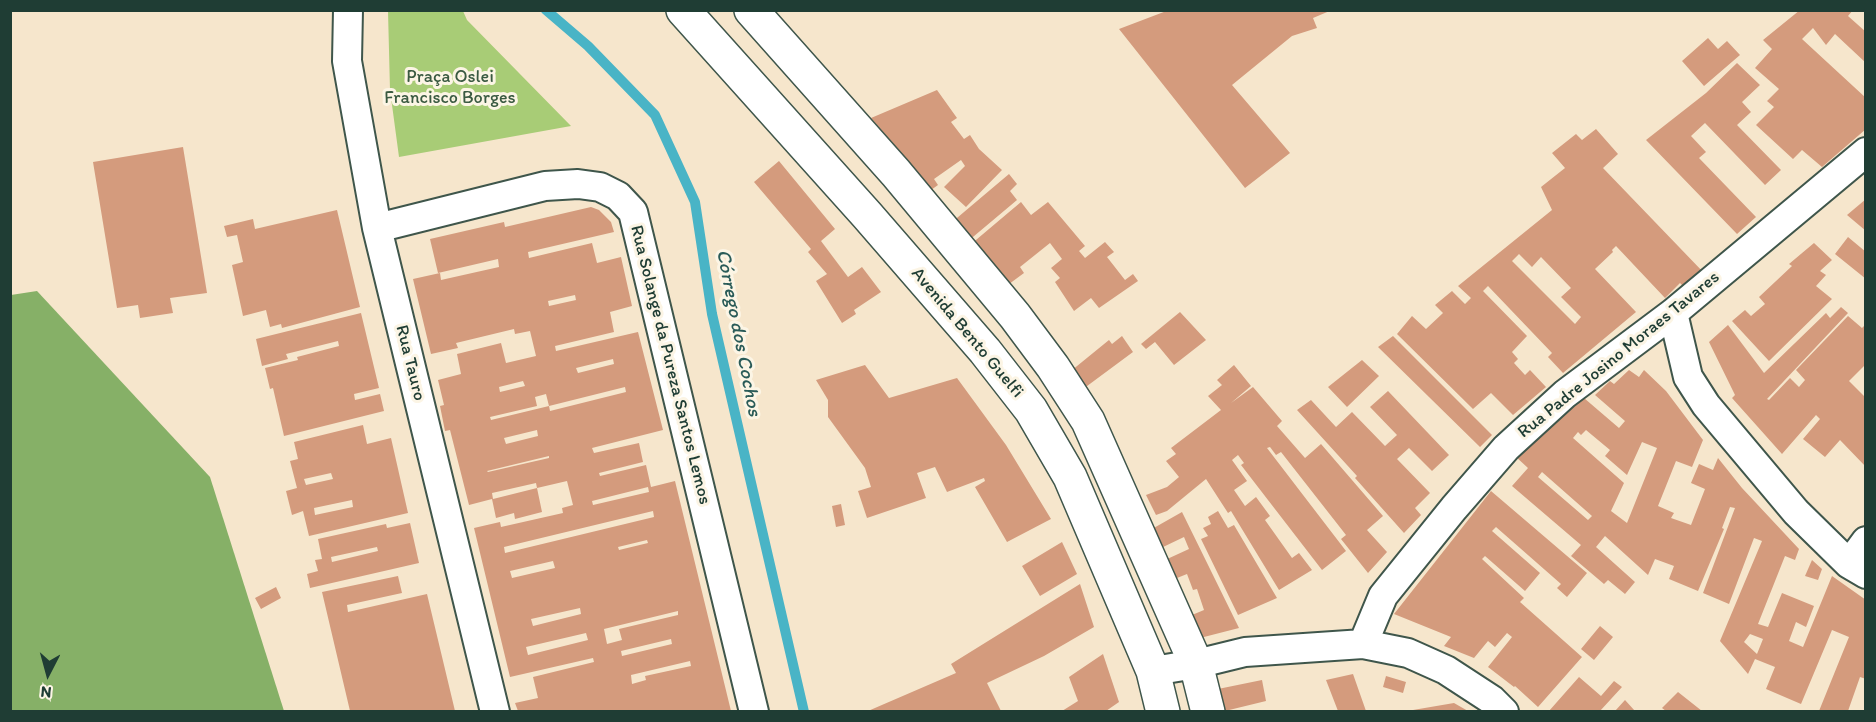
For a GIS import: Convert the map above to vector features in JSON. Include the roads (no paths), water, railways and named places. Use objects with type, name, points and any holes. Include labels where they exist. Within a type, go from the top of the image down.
[{"type":"main road","name":"Avenida Bento Guelfi","points":[[683,10],[867,214],[985,351],[1031,410],[1070,477],[1153,671],[1163,711]]},
{"type":"main road","points":[[751,10],[896,172],[1015,316],[1053,367],[1088,421],[1197,664],[1208,711]]},
{"type":"street","name":"Rua Tauro","points":[[348,10],[347,61],[376,228],[495,711]]},
{"type":"street","name":"Rua Padre Josino Moraes Tavares","points":[[1363,644],[1383,596],[1506,448],[1565,394],[1673,313],[1866,152]]},
{"type":"street","name":"Rua Solange da Pureza Santos Lemos","points":[[376,228],[545,186],[578,184],[600,187],[618,196],[633,212],[754,711]]},
{"type":"street","points":[[1673,313],[1688,376],[1706,405],[1796,512],[1857,569],[1866,541]]},
{"type":"street","points":[[1153,671],[1197,664],[1245,652],[1363,644],[1408,653],[1446,670],[1492,700],[1504,711]]},
{"type":"waterway","name":"Córrego dos Cochos","points":[[546,10],[588,46],[655,115],[695,202],[712,314],[804,712]]},
{"type":"park label","name":"Praça Oslei Francisco Borges","points":[[450,88]]}]
